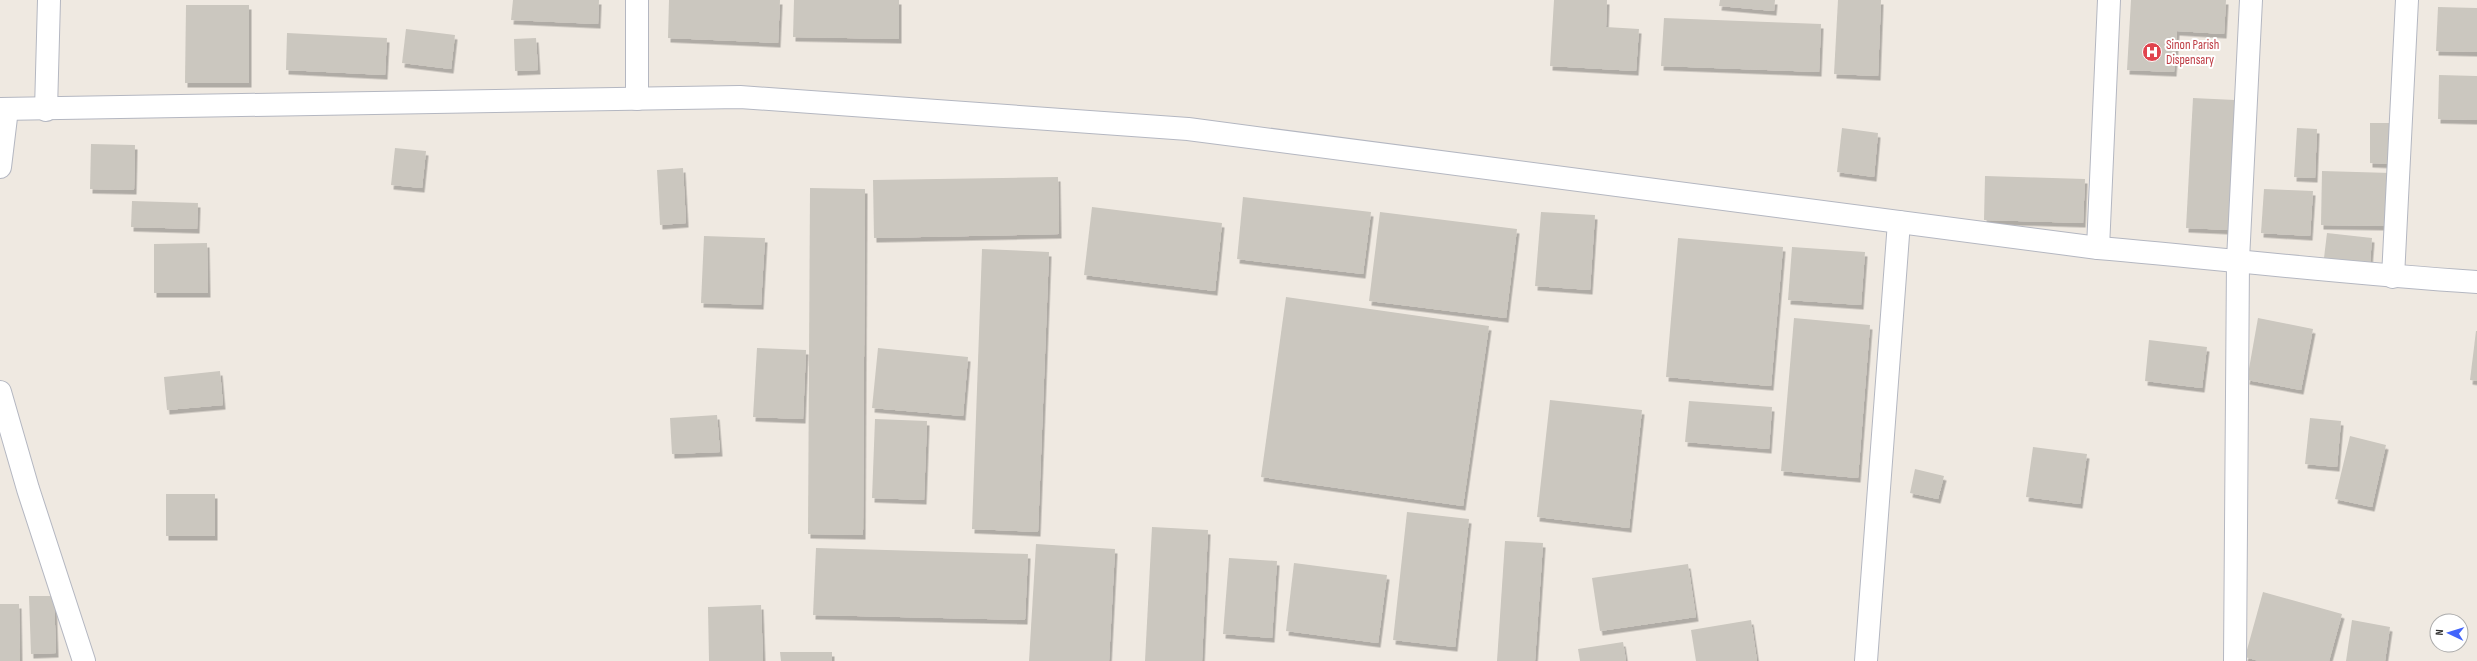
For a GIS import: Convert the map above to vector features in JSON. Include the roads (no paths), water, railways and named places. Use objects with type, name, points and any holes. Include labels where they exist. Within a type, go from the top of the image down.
[{"type":"street","points":[[46,110],[49,0]]},
{"type":"street","points":[[637,0],[638,99]]},
{"type":"street","points":[[2098,248],[2109,0]]},
{"type":"street","points":[[2235,661],[2238,260],[2251,0]]},
{"type":"street","points":[[2394,277],[2407,0]]},
{"type":"street","points":[[0,167],[3,109],[46,110],[740,97],[1188,129],[2098,248],[2238,260],[2394,277],[2477,282]]},
{"type":"street","points":[[1866,661],[1899,222]]},
{"type":"street","points":[[0,392],[28,489],[84,661]]},
{"type":"place","name":"Sinon Parish Dispensary","points":[[2152,52]]}]
